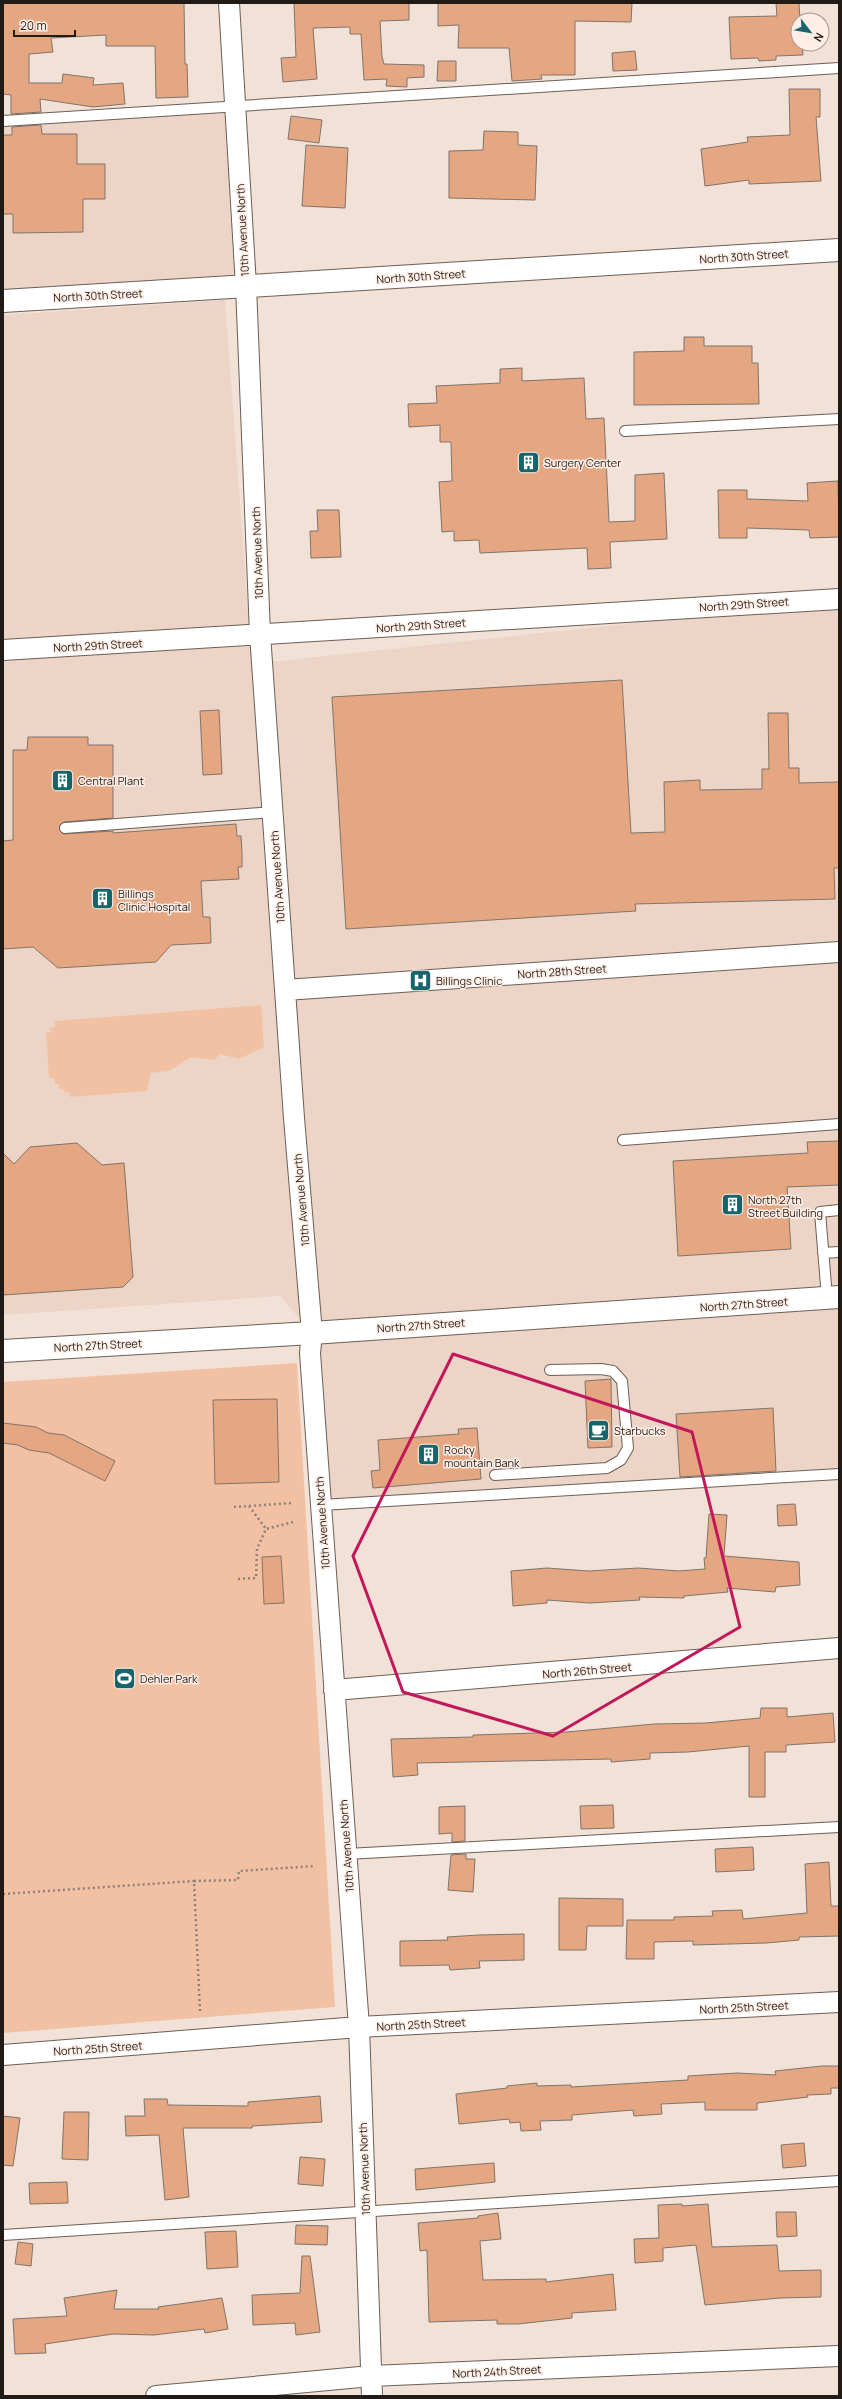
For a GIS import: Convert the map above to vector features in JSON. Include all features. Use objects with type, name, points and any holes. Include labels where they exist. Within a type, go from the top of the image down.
[{"type":"street","name":"10th Avenue North","points":[[229,3],[246,286],[260,634],[285,990],[312,1333],[310,1353],[359,2028],[372,2396]]},
{"type":"street","name":"North 30th Street","points":[[3,301],[839,250]]},
{"type":"street","name":"North 29th Street","points":[[3,650],[839,598]]},
{"type":"street","name":"North 28th Street","points":[[285,990],[839,952]]},
{"type":"street","name":"North 27th Street","points":[[3,1350],[312,1333],[833,1297]]},
{"type":"street","name":"North 26th Street","points":[[334,1690],[839,1648]]},
{"type":"street","name":"North 25th Street","points":[[3,2055],[359,2028],[839,2002]]},
{"type":"street","name":"North 24th Street","points":[[156,2396],[371,2376],[839,2356]]},
{"type":"lane","points":[[3,121],[839,68]]},
{"type":"lane","points":[[624,431],[839,419]]},
{"type":"lane","points":[[65,828],[273,812]]},
{"type":"lane","points":[[623,1140],[839,1124]]},
{"type":"lane","points":[[833,1297],[823,1253],[820,1212],[839,1210]]},
{"type":"lane","points":[[823,1253],[839,1252]]},
{"type":"lane","points":[[495,1475],[607,1468],[621,1460],[628,1448],[622,1381],[613,1371],[601,1369],[550,1370]]},
{"type":"lane","points":[[321,1505],[839,1474]]},
{"type":"lane","points":[[346,1854],[839,1827]]},
{"type":"lane","points":[[3,2234],[839,2181]]},
{"type":"path","points":[[234,1507],[292,1503]]},
{"type":"path","points":[[249,1506],[266,1529]]},
{"type":"path","points":[[266,1529],[294,1522]]},
{"type":"path","points":[[238,1579],[256,1578],[257,1549],[266,1529]]},
{"type":"path","points":[[3,1894],[238,1880],[239,1871],[315,1866]]},
{"type":"path","points":[[194,1882],[200,2011]]},
{"type":"highlighted area","points":[[453,1354],[692,1432],[740,1627],[553,1736],[403,1692],[353,1556]]},
{"type":"shaded area","points":[[235,106],[246,286],[3,301],[3,121]]},
{"type":"shaded area","name":"Billings Clinic","points":[[225,300],[252,664],[839,601],[839,1474],[321,1505],[312,1333],[280,1296],[3,1315],[3,315]]},
{"type":"shaded area","points":[[261,1005],[264,1047],[239,1059],[220,1054],[214,1060],[192,1057],[168,1071],[151,1073],[147,1091],[70,1097],[70,1092],[64,1092],[63,1089],[59,1089],[59,1084],[55,1084],[54,1078],[49,1078],[46,1033],[51,1032],[50,1028],[55,1027],[55,1021]]},
{"type":"shaded area","points":[[297,1363],[335,2007],[3,2033],[3,1382]]},
{"type":"building","points":[[3,3],[184,3],[185,64],[187,64],[188,97],[156,98],[155,46],[106,46],[106,35],[51,38],[53,52],[29,54],[29,83],[62,83],[63,74],[94,78],[93,85],[123,83],[125,104],[93,107],[40,99],[41,112],[11,114],[11,95],[3,94]]},
{"type":"building","points":[[294,3],[409,3],[409,20],[380,21],[382,57],[384,64],[424,65],[424,77],[407,78],[407,87],[386,86],[387,79],[364,80],[361,34],[350,34],[350,27],[313,28],[317,79],[283,82],[281,58],[296,57]]},
{"type":"building","points":[[438,3],[632,3],[631,22],[575,21],[575,75],[541,75],[542,79],[512,81],[509,48],[458,48],[459,25],[438,26]]},
{"type":"building","points":[[776,3],[799,3],[800,12],[790,12],[790,52],[803,52],[803,55],[776,56],[776,60],[759,61],[758,58],[731,59],[729,17],[777,16]]},
{"type":"building","points":[[635,51],[637,70],[613,71],[612,53]]},
{"type":"building","points":[[438,61],[456,61],[456,81],[437,81]]},
{"type":"building","points":[[789,89],[820,89],[820,117],[816,117],[821,181],[749,184],[749,180],[705,186],[701,149],[748,142],[747,137],[790,135]]},
{"type":"building","points":[[291,116],[322,120],[319,143],[288,139]]},
{"type":"building","points":[[41,125],[42,134],[77,134],[77,164],[105,164],[105,199],[83,199],[83,232],[13,233],[13,214],[3,214],[3,135],[12,135],[12,127]]},
{"type":"building","points":[[484,131],[518,132],[518,145],[537,146],[535,200],[449,198],[449,151],[483,150]]},
{"type":"building","points":[[306,145],[348,148],[345,208],[302,206]]},
{"type":"building","points":[[684,337],[704,337],[704,346],[752,346],[752,363],[758,363],[759,404],[634,405],[634,352],[684,351]]},
{"type":"building","name":"Surgery Center","points":[[522,368],[522,381],[584,378],[586,419],[604,418],[609,522],[635,521],[635,475],[664,473],[667,539],[610,542],[611,568],[588,569],[587,548],[480,553],[479,540],[454,541],[454,531],[442,532],[439,482],[452,481],[451,442],[440,442],[440,425],[409,427],[408,404],[437,403],[436,386],[500,383],[500,369]]},
{"type":"building","points":[[838,481],[839,537],[810,538],[809,530],[747,528],[747,538],[719,538],[718,490],[747,490],[747,499],[808,501],[807,483]]},
{"type":"building","points":[[317,510],[339,510],[341,557],[311,558],[310,531],[318,531]]},
{"type":"building","points":[[622,680],[631,833],[665,832],[664,782],[700,780],[700,790],[762,789],[762,769],[769,769],[768,713],[788,713],[789,768],[799,768],[799,783],[839,782],[839,868],[834,868],[835,899],[635,904],[636,911],[346,929],[332,697]]},
{"type":"building","points":[[219,710],[222,774],[203,775],[200,711]]},
{"type":"building","name":"Billings Clinic Hospital","points":[[28,737],[88,737],[88,745],[113,745],[113,818],[64,822],[59,828],[63,834],[113,831],[113,833],[236,824],[237,836],[241,836],[242,853],[242,867],[238,867],[239,879],[201,881],[203,917],[210,917],[211,943],[171,945],[156,962],[58,968],[33,947],[3,949],[3,841],[13,840],[13,750],[27,750]]},
{"type":"building","name":"North 27th Street Building","points":[[839,1141],[839,1185],[787,1187],[791,1249],[678,1256],[673,1161],[808,1153],[807,1142]]},
{"type":"building","points":[[77,1143],[102,1165],[124,1163],[133,1277],[123,1287],[3,1295],[3,1153],[14,1164],[30,1147]]},
{"type":"building","name":"Starbucks","points":[[611,1379],[612,1447],[588,1448],[585,1381]]},
{"type":"building","points":[[277,1399],[279,1482],[215,1484],[213,1400]]},
{"type":"building","points":[[773,1408],[776,1471],[680,1477],[676,1414]]},
{"type":"building","points":[[3,1423],[36,1427],[48,1433],[64,1435],[115,1461],[105,1481],[49,1453],[29,1450],[18,1445],[3,1443]]},
{"type":"building","name":"Rocky mountain Bank","points":[[477,1428],[481,1479],[373,1488],[371,1471],[380,1470],[378,1440],[459,1434],[458,1429]]},
{"type":"building","points":[[795,1504],[797,1525],[778,1526],[777,1505]]},
{"type":"building","points":[[709,1514],[727,1515],[724,1556],[799,1562],[800,1585],[776,1587],[775,1592],[727,1588],[728,1592],[684,1596],[684,1598],[639,1597],[640,1600],[590,1603],[547,1600],[547,1603],[513,1606],[511,1571],[547,1568],[589,1571],[638,1568],[679,1571],[705,1569],[704,1558],[706,1558]]},
{"type":"building","points":[[281,1556],[284,1603],[264,1604],[262,1557]]},
{"type":"building","points":[[761,1708],[787,1708],[787,1717],[833,1713],[835,1742],[786,1745],[786,1752],[765,1752],[765,1797],[749,1797],[749,1746],[688,1752],[650,1753],[650,1759],[611,1762],[611,1759],[417,1763],[418,1775],[393,1777],[391,1739],[473,1737],[473,1735],[567,1732],[654,1724],[706,1723],[760,1718]]},
{"type":"building","points":[[613,1805],[614,1828],[581,1829],[580,1806]]},
{"type":"building","points":[[465,1806],[465,1841],[452,1842],[452,1833],[439,1834],[439,1807]]},
{"type":"building","points":[[753,1847],[754,1870],[716,1872],[715,1849]]},
{"type":"building","points":[[466,1854],[466,1859],[475,1859],[473,1892],[448,1890],[451,1855]]},
{"type":"building","points":[[829,1862],[831,1906],[839,1906],[839,1936],[799,1937],[799,1940],[766,1943],[693,1945],[693,1941],[654,1942],[654,1959],[626,1959],[627,1920],[674,1920],[674,1917],[713,1916],[712,1911],[742,1910],[743,1919],[807,1913],[805,1864]]},
{"type":"building","points":[[559,1898],[623,1899],[623,1926],[587,1926],[586,1950],[559,1950]]},
{"type":"building","points":[[524,1934],[524,1960],[479,1961],[480,1968],[450,1970],[449,1965],[400,1966],[400,1941],[448,1940],[447,1937]]},
{"type":"building","points":[[822,2066],[839,2066],[839,2088],[831,2088],[831,2094],[807,2095],[808,2097],[757,2103],[757,2110],[705,2110],[705,2102],[661,2104],[662,2114],[634,2116],[633,2110],[572,2115],[572,2120],[540,2121],[541,2130],[521,2131],[520,2122],[510,2123],[509,2119],[459,2124],[456,2094],[537,2083],[537,2086],[571,2085],[571,2087],[688,2080],[688,2076],[737,2073],[776,2075],[775,2071]]},
{"type":"building","points":[[320,2096],[322,2122],[252,2126],[252,2128],[183,2128],[189,2197],[165,2200],[159,2135],[126,2136],[125,2116],[145,2116],[144,2099],[167,2099],[168,2105],[248,2106],[248,2102]]},
{"type":"building","points":[[64,2112],[89,2112],[88,2160],[62,2159]]},
{"type":"building","points":[[3,2116],[20,2118],[13,2166],[3,2165]]},
{"type":"building","points":[[804,2143],[806,2166],[783,2168],[781,2145]]},
{"type":"building","points":[[300,2157],[325,2159],[323,2186],[298,2184]]},
{"type":"building","points":[[494,2163],[495,2182],[416,2190],[415,2169]]},
{"type":"building","points":[[67,2182],[68,2203],[30,2204],[29,2183]]},
{"type":"building","points":[[682,2204],[682,2206],[708,2204],[712,2247],[777,2245],[779,2271],[821,2270],[821,2297],[780,2298],[705,2305],[696,2245],[663,2248],[663,2261],[635,2263],[634,2239],[659,2238],[658,2205]]},
{"type":"building","points":[[776,2212],[796,2212],[797,2236],[777,2237]]},
{"type":"building","points":[[498,2213],[501,2239],[480,2241],[483,2280],[546,2279],[546,2282],[613,2274],[616,2310],[572,2313],[572,2318],[518,2324],[497,2324],[497,2320],[429,2322],[427,2250],[420,2251],[418,2223],[478,2218],[478,2216]]},
{"type":"building","points":[[296,2225],[328,2226],[327,2245],[295,2244]]},
{"type":"building","points":[[236,2231],[238,2267],[207,2269],[205,2232]]},
{"type":"building","points":[[18,2242],[33,2244],[31,2266],[15,2264]]},
{"type":"building","points":[[302,2256],[310,2256],[320,2332],[296,2335],[295,2323],[253,2325],[252,2295],[300,2293]]},
{"type":"building","points":[[117,2290],[114,2309],[159,2309],[158,2307],[222,2298],[228,2329],[205,2333],[204,2329],[154,2335],[113,2334],[45,2344],[46,2353],[15,2354],[13,2319],[67,2316],[64,2298]]},
{"type":"place","name":"Surgery Center","points":[[529,462]]},
{"type":"place","name":"Central Plant","points":[[63,780]]},
{"type":"place","name":"Billings Clinic Hospital","points":[[103,899]]},
{"type":"place","name":"Billings Clinic","points":[[421,980]]},
{"type":"place","name":"North 27th Street Building","points":[[732,1205]]},
{"type":"place","name":"Starbucks","points":[[599,1430]]},
{"type":"place","name":"Rocky mountain Bank","points":[[429,1455]]},
{"type":"place","name":"Dehler Park","points":[[124,1678]]}]
